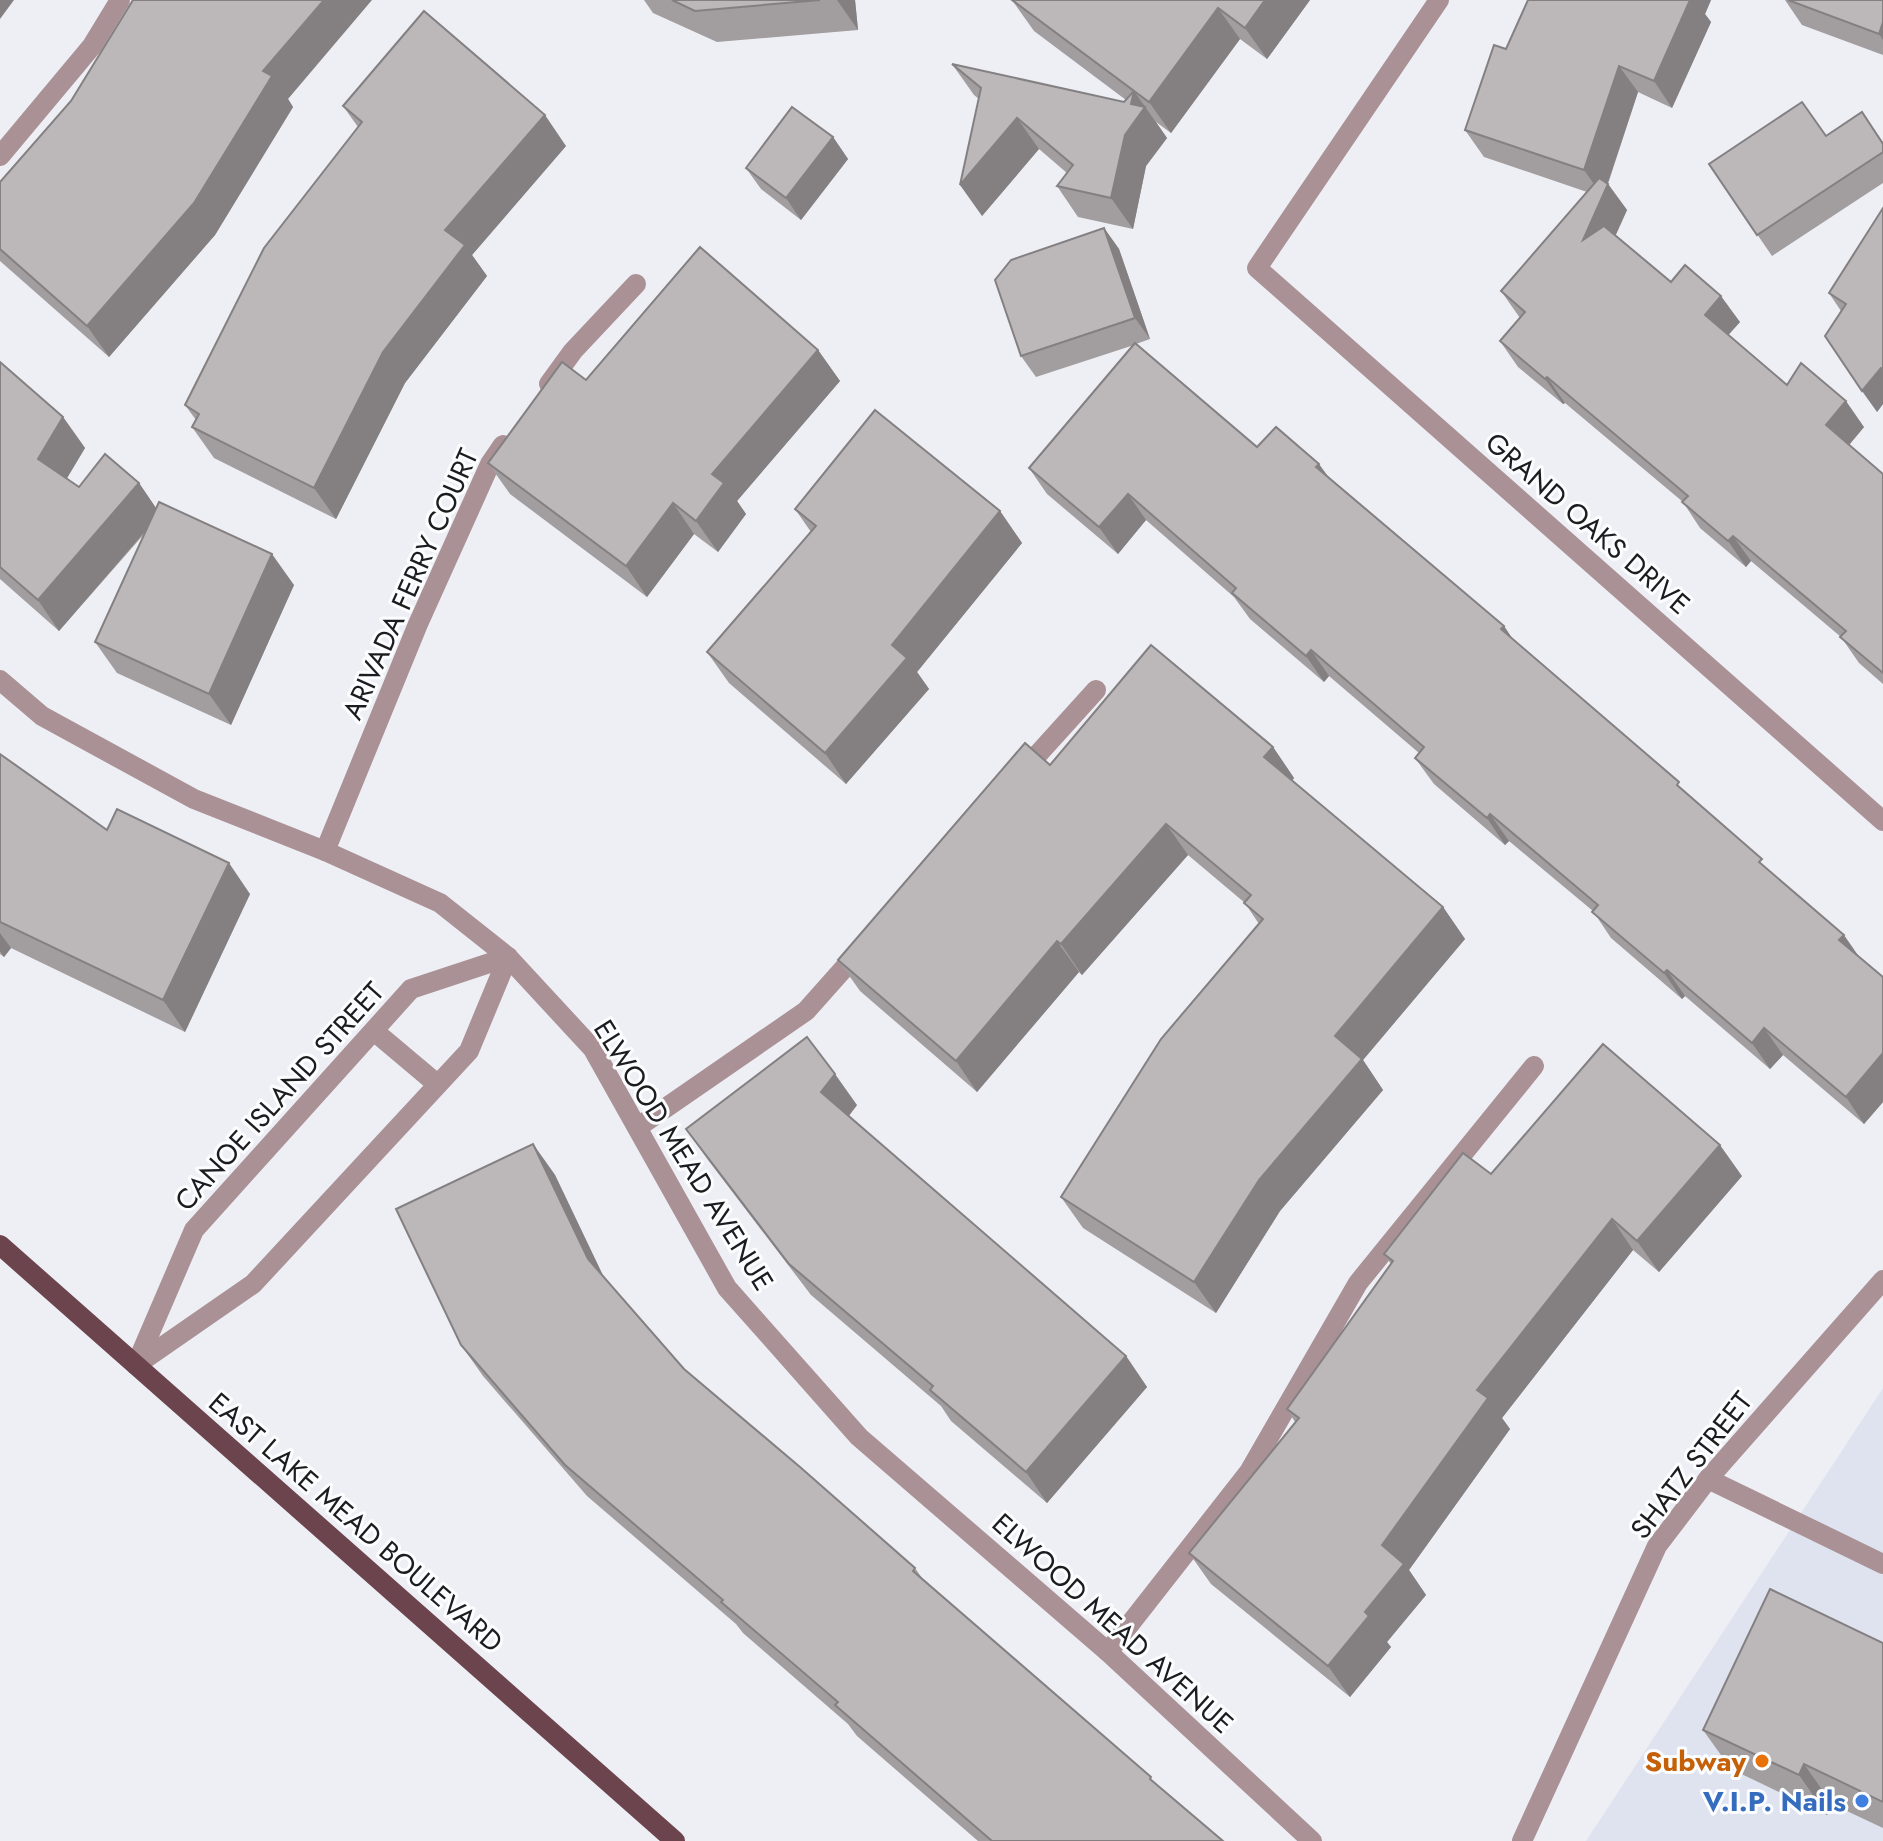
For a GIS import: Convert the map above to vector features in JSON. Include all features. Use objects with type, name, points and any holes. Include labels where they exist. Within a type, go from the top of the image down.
[{"type":"main road","name":"EAST LAKE MEAD BOULEVARD","points":[[0,1245],[675,1841]]},
{"type":"street","points":[[1,153],[92,46],[120,0]]},
{"type":"street","name":"GRAND OAKS DRIVE","points":[[1439,0],[1257,268],[1883,821]]},
{"type":"street","points":[[536,401],[573,351],[636,284]]},
{"type":"street","name":"ARIVADA FERRY COURT","points":[[325,851],[418,624],[490,464],[518,426]]},
{"type":"street","name":"ELWOOD MEAD AVENUE","points":[[0,680],[42,716],[194,799],[325,851],[440,903],[508,957],[593,1049],[727,1288],[859,1437],[1108,1652],[1312,1841]]},
{"type":"street","points":[[1005,790],[1096,690]]},
{"type":"street","points":[[638,1127],[806,1011],[879,929]]},
{"type":"street","points":[[136,1365],[253,1284],[469,1051],[508,957]]},
{"type":"street","name":"CANOE ISLAND STREET","points":[[136,1365],[194,1230],[411,989],[508,957]]},
{"type":"street","points":[[374,1031],[437,1084]]},
{"type":"street","points":[[1108,1652],[1249,1472],[1358,1283],[1534,1066]]},
{"type":"street","name":"SHATZ STREET","points":[[1522,1841],[1657,1546],[1708,1479],[1883,1280]]},
{"type":"street","points":[[1708,1479],[1883,1564]]},
{"type":"shaded area","points":[[1883,1388],[1883,1841],[1586,1841]]},
{"type":"building","points":[[133,0],[324,0],[263,71],[272,76],[194,203],[87,326],[0,249],[0,182],[71,101]]},
{"type":"building","points":[[672,0],[820,0],[695,11]]},
{"type":"building","points":[[1012,0],[1265,0],[1245,28],[1218,8],[1149,102]]},
{"type":"building","points":[[1528,0],[1690,0],[1654,81],[1619,66],[1584,170],[1465,130],[1494,45],[1506,49]]},
{"type":"building","points":[[1788,0],[1883,0],[1883,22],[1879,34]]},
{"type":"building","points":[[424,11],[545,115],[445,230],[465,245],[383,352],[314,488],[192,427],[199,414],[185,405],[264,248],[362,122],[343,106]]},
{"type":"building","points":[[952,64],[1124,102],[1134,91],[1131,104],[1145,107],[1125,135],[1111,198],[1057,186],[1073,165],[1017,118],[960,185],[981,88]]},
{"type":"building","points":[[1802,102],[1826,136],[1862,112],[1883,144],[1883,152],[1757,235],[1709,164]]},
{"type":"building","points":[[792,107],[833,137],[786,198],[746,168]]},
{"type":"building","points":[[1599,178],[1608,184],[1583,240],[1604,226],[1671,282],[1685,265],[1721,296],[1705,315],[1787,385],[1801,363],[1846,401],[1826,425],[1883,474],[1883,673],[1840,637],[1846,631],[1733,536],[1728,541],[1682,502],[1688,496],[1500,341],[1525,312],[1501,291]]},
{"type":"building","points":[[1883,208],[1883,369],[1862,391],[1825,336],[1846,304],[1829,293]]},
{"type":"building","points":[[1104,228],[1135,318],[1021,356],[995,280],[1011,260]]},
{"type":"building","points":[[700,247],[818,350],[712,474],[724,483],[696,521],[673,503],[626,566],[488,463],[562,362],[586,380]]},
{"type":"building","points":[[1135,343],[1257,447],[1276,427],[1319,464],[1316,467],[1504,626],[1501,629],[1679,782],[1677,785],[1762,859],[1759,862],[1844,935],[1839,940],[1883,977],[1883,1053],[1846,1097],[1764,1028],[1752,1043],[1667,970],[1664,973],[1592,912],[1598,905],[1490,814],[1487,818],[1415,758],[1424,747],[1311,650],[1306,656],[1232,593],[1236,588],[1128,494],[1099,527],[1029,468]]},
{"type":"building","points":[[0,362],[63,417],[38,459],[79,487],[105,454],[139,483],[38,600],[0,567]]},
{"type":"building","points":[[875,410],[1000,511],[892,645],[907,658],[825,753],[707,652],[816,526],[795,509]]},
{"type":"building","points":[[159,502],[272,554],[209,694],[95,642]]},
{"type":"building","points":[[1151,645],[1273,747],[1264,757],[1443,907],[1335,1036],[1362,1059],[1259,1180],[1194,1282],[1061,1197],[1161,1039],[1263,919],[1244,903],[1251,895],[1166,824],[1061,944],[1057,941],[956,1061],[838,960],[1025,743],[1050,765]]},
{"type":"building","points":[[0,754],[107,830],[117,809],[229,863],[163,1000],[0,922]]},
{"type":"building","points":[[807,1037],[835,1074],[821,1092],[1126,1356],[1026,1472],[930,1390],[933,1386],[789,1264],[686,1129]]},
{"type":"building","points":[[1603,1044],[1720,1145],[1637,1241],[1612,1219],[1477,1390],[1488,1398],[1382,1545],[1404,1564],[1365,1612],[1369,1616],[1328,1666],[1189,1553],[1299,1418],[1287,1409],[1393,1261],[1384,1254],[1463,1153],[1491,1174]]},
{"type":"building","points":[[533,1144],[588,1259],[684,1369],[800,1467],[915,1568],[913,1571],[1223,1841],[992,1841],[835,1705],[838,1702],[721,1602],[723,1600],[565,1465],[461,1345],[396,1209]]},
{"type":"building","points":[[1770,1589],[1883,1643],[1883,1802],[1804,1764],[1799,1775],[1703,1730]]},
{"type":"place","name":"Subway","points":[[1762,1761]]},
{"type":"place","name":"V.I.P. Nails","points":[[1862,1801]]}]
